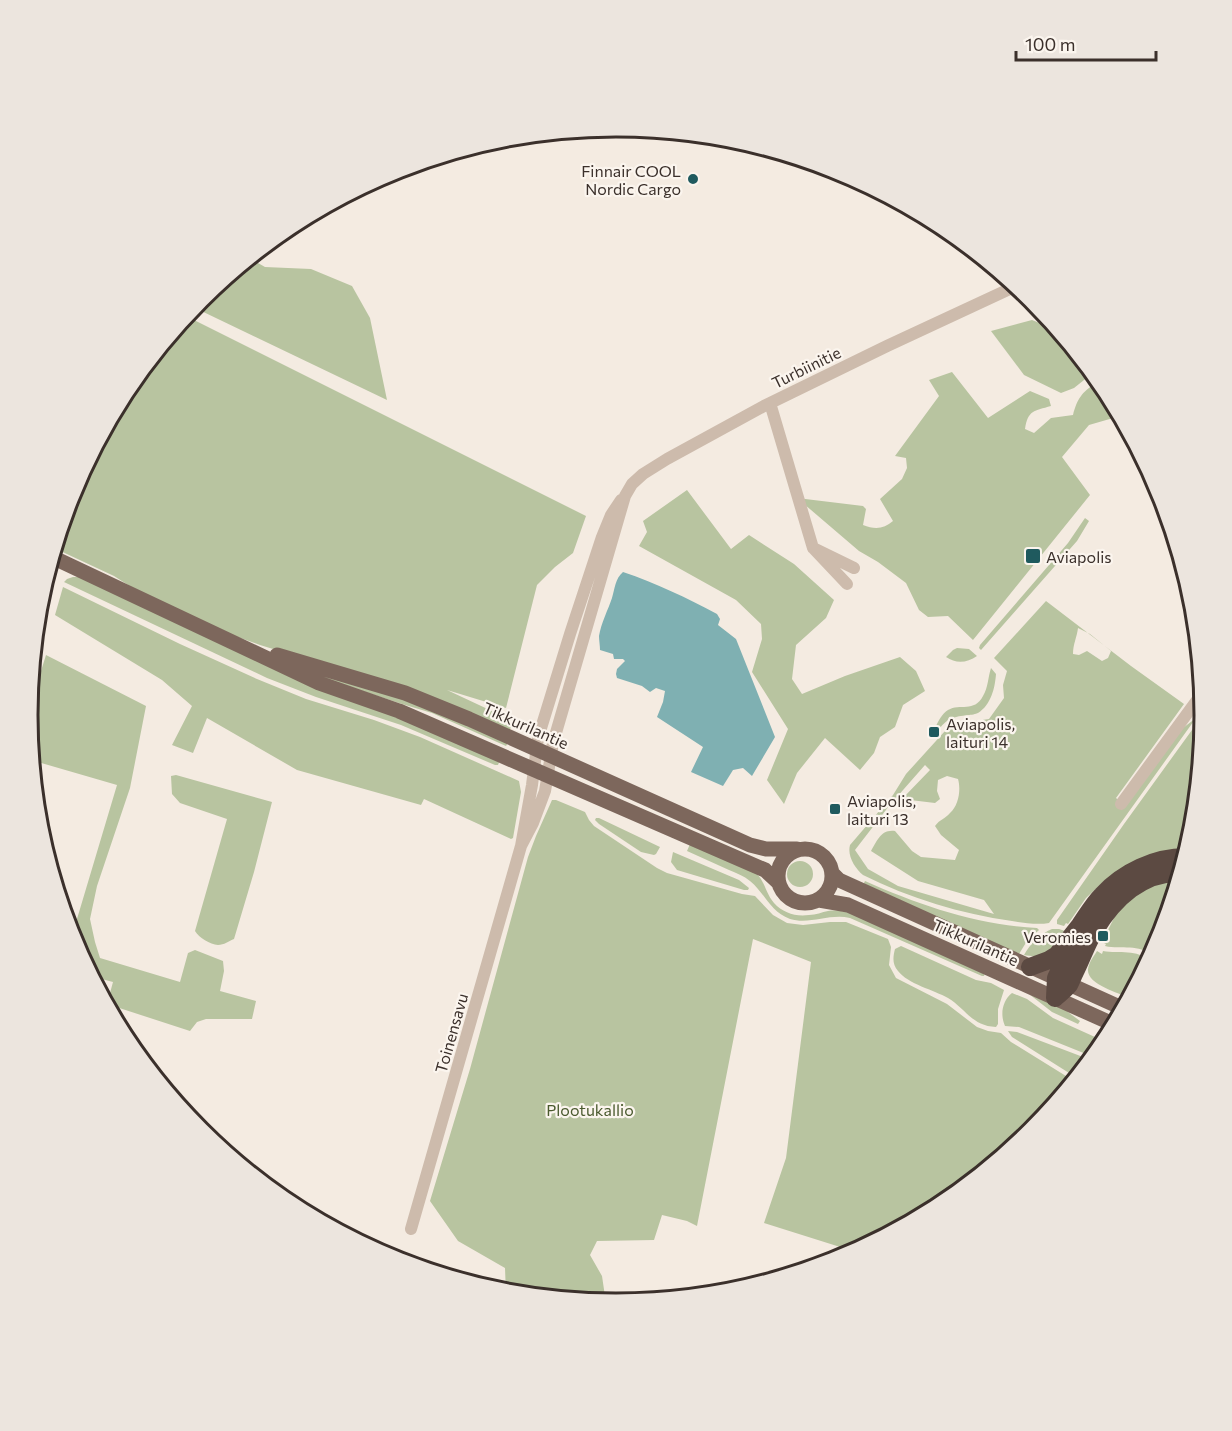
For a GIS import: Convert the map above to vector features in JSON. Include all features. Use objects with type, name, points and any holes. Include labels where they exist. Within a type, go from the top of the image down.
[{"type":"highway","points":[[1030,967],[1057,955],[1104,892],[1144,866],[1161,860],[1176,858]]},
{"type":"highway","points":[[1055,998],[1063,981],[1108,911],[1122,896],[1146,880],[1173,873]]},
{"type":"highway","points":[[1063,981],[1081,923]]},
{"type":"main road","name":"Tikkurilantie","points":[[59,560],[319,683],[399,711],[765,870],[778,883]]},
{"type":"main road","name":"Tikkurilantie","points":[[234,643],[405,693],[469,719],[750,845],[766,849],[796,849]]},
{"type":"main road","points":[[796,849],[810,849],[822,854],[831,865],[833,874],[829,890],[819,900],[798,903],[783,892],[778,883],[777,874],[788,854],[796,849]]},
{"type":"main road","name":"Tikkurilantie","points":[[833,874],[839,880],[1117,1006]]},
{"type":"main road","name":"Tikkurilantie","points":[[819,900],[849,905],[1107,1021]]},
{"type":"street","name":"Turbiinitie","points":[[536,749],[537,738],[602,537],[611,515],[632,484],[667,459],[770,403],[1007,290]]},
{"type":"street","points":[[770,403],[813,548],[847,584]]},
{"type":"street","name":"Turbiinitie","points":[[552,756],[553,743],[625,496]]},
{"type":"street","points":[[813,548],[854,568]]},
{"type":"street","points":[[1121,804],[1194,705]]},
{"type":"street","name":"Toinensavu","points":[[411,1229],[521,846],[536,749]]},
{"type":"street","name":"Toinensavu","points":[[521,846],[543,798],[552,756]]},
{"type":"green space","points":[[257,263],[265,267],[311,269],[352,286],[370,318],[387,400],[202,311]]},
{"type":"green space","points":[[194,320],[586,516],[573,553],[537,585],[506,708],[447,690],[511,720],[513,724],[509,731],[229,634],[147,597],[114,576],[61,551],[68,530],[97,460],[115,426],[157,363]]},
{"type":"green space","points":[[1032,320],[1042,324],[1086,378],[1074,388],[1061,393],[1024,375],[991,331]]},
{"type":"green space","points":[[952,372],[988,418],[1030,391],[1049,399],[1051,406],[1036,410],[1028,418],[1025,429],[1034,433],[1051,418],[1073,415],[1081,396],[1092,386],[1112,418],[1089,425],[1062,457],[1090,495],[973,640],[948,616],[928,617],[919,610],[906,583],[859,551],[797,498],[863,506],[866,509],[863,525],[871,528],[883,527],[893,521],[880,499],[902,479],[907,468],[906,458],[895,456],[939,396],[929,380]]},
{"type":"green space","points":[[687,490],[731,549],[749,535],[794,564],[834,600],[826,618],[796,645],[792,679],[802,694],[900,657],[916,671],[925,691],[903,705],[895,727],[880,737],[874,753],[860,770],[825,738],[797,773],[784,804],[767,780],[788,729],[752,672],[762,639],[761,624],[736,600],[639,546],[647,532],[643,521]]},
{"type":"green space","points":[[1085,518],[1089,521],[1077,541],[981,650],[980,645],[1068,543]]},
{"type":"green space","points":[[73,577],[80,577],[500,760],[498,765],[401,725],[267,678],[64,582]]},
{"type":"green space","points":[[63,587],[257,679],[306,699],[420,737],[519,781],[521,792],[513,838],[424,799],[421,805],[297,770],[207,718],[193,753],[172,745],[192,706],[162,680],[55,615]]},
{"type":"green space","points":[[1046,601],[1088,633],[1078,628],[1073,654],[1079,655],[1087,651],[1102,661],[1108,658],[1111,651],[1184,704],[1116,798],[1125,806],[1183,728],[1194,720],[1049,923],[1031,924],[993,918],[917,898],[863,875],[855,865],[849,849],[893,795],[906,774],[945,731],[956,724],[989,719],[1004,698],[1003,685],[1007,671],[994,658]],"holes":[[[925,765],[930,770],[902,799],[935,803],[940,799],[937,791],[938,780],[947,776],[958,779],[959,792],[955,806],[935,826],[941,835],[959,850],[955,860],[921,857],[912,851],[895,831],[883,834],[871,851],[918,881],[984,900],[994,914],[898,886],[868,869],[855,850]]]},
{"type":"green space","points":[[957,648],[969,649],[977,656],[962,662],[946,657]]},
{"type":"green space","points":[[46,655],[146,706],[130,788],[97,886],[90,919],[100,958],[180,982],[188,953],[195,950],[223,961],[224,971],[220,991],[256,1001],[252,1019],[206,1019],[197,1022],[190,1031],[115,1005],[110,995],[113,982],[101,979],[76,922],[117,785],[40,763],[39,677]]},
{"type":"green space","points":[[991,668],[996,674],[992,696],[986,706],[977,713],[952,718],[939,729],[936,726],[948,710],[971,706],[979,701],[986,690]]},
{"type":"green space","points":[[318,672],[402,698],[508,743],[506,746],[432,713],[317,676]]},
{"type":"green space","points":[[1194,728],[1190,791],[1177,855],[1105,880],[1086,898],[1068,924],[1064,926],[1057,924],[1057,920]]},
{"type":"green space","points":[[176,775],[272,802],[234,939],[222,944],[208,942],[195,931],[227,819],[180,803],[172,794],[171,776]]},
{"type":"green space","name":"Plootukallio","points":[[552,800],[556,800],[585,812],[594,826],[667,873],[755,896],[773,915],[787,923],[803,925],[846,922],[888,939],[891,947],[889,965],[896,978],[947,1004],[977,1027],[1001,1033],[1011,1042],[1068,1077],[1025,1125],[968,1174],[937,1197],[872,1234],[842,1248],[764,1223],[786,1158],[811,962],[753,939],[697,1226],[662,1215],[654,1240],[597,1241],[590,1255],[602,1276],[605,1294],[578,1293],[506,1283],[505,1268],[458,1241],[430,1201],[470,1069],[528,857]]},
{"type":"green space","points":[[596,818],[660,847],[654,855],[641,852],[599,824]]},
{"type":"green space","points":[[690,844],[757,874],[771,899],[786,912],[795,915],[814,915],[831,911],[848,912],[985,973],[984,976],[850,918],[835,917],[805,921],[783,916],[748,879],[687,851]]},
{"type":"green space","points":[[673,852],[739,880],[749,888],[744,890],[677,870],[671,862]]},
{"type":"green space","points":[[800,861],[809,865],[813,874],[809,883],[800,887],[791,883],[787,874],[791,865]]},
{"type":"green space","points":[[1170,880],[1144,951],[1105,946],[1106,944],[1102,942],[1121,904],[1145,885]]},
{"type":"green space","points":[[865,881],[906,898],[970,918],[1039,930],[1027,941],[1019,954],[863,885]]},
{"type":"green space","points":[[1052,929],[1065,931],[1049,951],[1039,956],[1024,955],[1036,940]]},
{"type":"green space","points":[[901,946],[976,980],[991,983],[1004,990],[998,1009],[996,1027],[981,1024],[948,998],[902,976],[894,960],[895,949]]},
{"type":"green space","points":[[1097,951],[1102,954],[1103,951],[1134,953],[1142,956],[1122,995],[1092,979],[1088,969]]},
{"type":"green space","points":[[1012,993],[1027,999],[1053,1018],[1097,1038],[1085,1054],[1019,1027],[1005,1026],[1003,1008]]},
{"type":"green space","points":[[1029,994],[1064,1009],[1080,1021],[1078,1024],[1052,1012]]},
{"type":"green space","points":[[1008,1031],[1017,1032],[1083,1057],[1070,1074],[1012,1037]]},
{"type":"water","points":[[623,572],[671,591],[717,614],[720,619],[718,625],[736,639],[775,737],[752,776],[743,768],[733,770],[723,786],[691,772],[703,747],[657,717],[665,691],[656,688],[650,692],[642,686],[617,678],[617,669],[625,661],[614,659],[613,654],[600,650],[599,636],[617,581]]},
{"type":"place","name":"Finnair COOL Nordic Cargo","points":[[693,179]]},
{"type":"place","name":"Aviapolis","points":[[1033,556]]},
{"type":"place","name":"Aviapolis, laituri 14","points":[[934,732]]},
{"type":"place","name":"Aviapolis, laituri 13","points":[[835,809]]},
{"type":"place","name":"Veromies","points":[[1103,936]]}]
